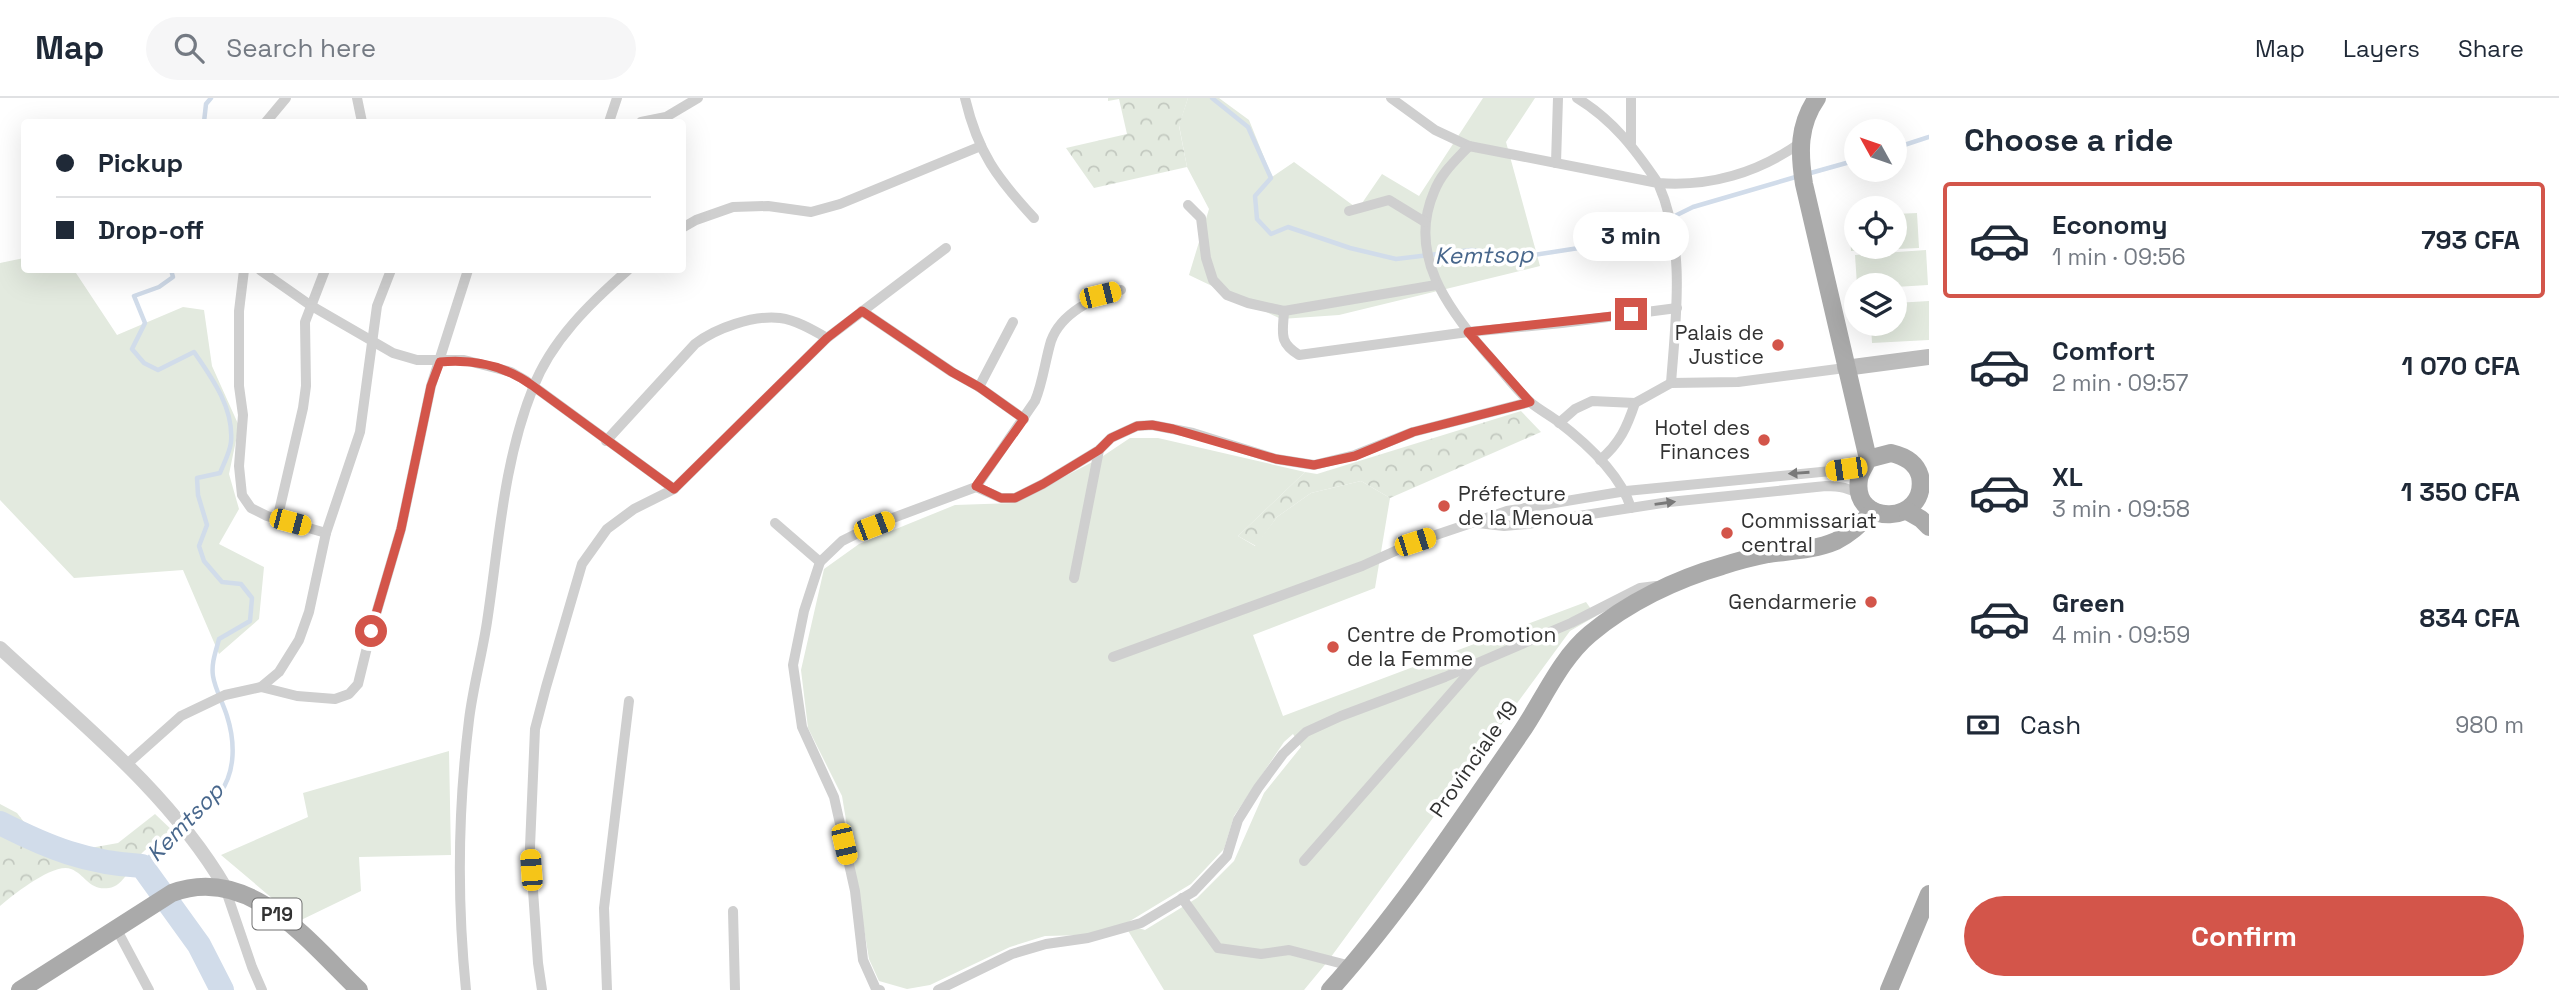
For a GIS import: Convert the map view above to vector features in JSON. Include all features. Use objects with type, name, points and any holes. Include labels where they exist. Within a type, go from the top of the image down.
[{"type":"main road","points":[[1817,98],[1805,120],[1800,143],[1801,163],[1867,461],[1859,479],[1861,495],[1873,511],[1890,516],[1918,502]]},
{"type":"main road","points":[[1845,368],[1929,357]]},
{"type":"main road","points":[[1867,461],[1891,453],[1910,460],[1917,468],[1920,478],[1918,502],[1922,519],[1929,527]]},
{"type":"main road","name":"Provinciale 19","points":[[1330,990],[1351,966],[1464,814],[1530,719],[1569,656],[1589,635],[1611,619],[1673,584],[1722,566],[1836,541],[1852,531],[1873,511]]},
{"type":"main road","name":"P19","points":[[20,990],[117,930],[164,897],[196,885],[225,887],[270,908],[359,990]]},
{"type":"main road","points":[[1889,990],[1929,894]]},
{"type":"street","points":[[268,119],[286,98]]},
{"type":"street","points":[[357,98],[361,119]]},
{"type":"street","points":[[610,119],[617,98]]},
{"type":"street","points":[[656,119],[666,117],[698,98]]},
{"type":"street","points":[[965,98],[970,120],[993,170],[1034,218]]},
{"type":"street","points":[[1391,98],[1435,131],[1469,146],[1658,183],[1684,185],[1724,178],[1778,159],[1800,143]]},
{"type":"street","points":[[1556,163],[1558,98]]},
{"type":"street","points":[[1577,98],[1631,143],[1658,183],[1669,208],[1675,252],[1677,308],[1671,383]]},
{"type":"street","points":[[1631,98],[1631,143]]},
{"type":"street","points":[[686,226],[733,207],[768,206],[811,212],[831,207],[981,146]]},
{"type":"street","points":[[1469,146],[1446,170],[1433,192],[1425,222],[1427,250],[1436,285],[1468,332],[1530,402],[1559,423],[1600,460],[1626,491],[1631,508]]},
{"type":"street","points":[[1349,211],[1389,201],[1425,222]]},
{"type":"street","points":[[1188,205],[1201,218],[1206,258],[1213,280],[1227,295],[1248,303],[1284,311],[1436,285]]},
{"type":"street","points":[[542,990],[529,823],[535,729],[582,564],[607,529],[635,509],[674,489],[827,338],[946,248]]},
{"type":"street","points":[[244,273],[239,311],[239,386],[243,415],[239,466],[242,495],[251,508],[277,520],[326,533]]},
{"type":"street","points":[[264,273],[310,305],[393,353],[417,360],[464,360],[511,372],[674,489]]},
{"type":"street","points":[[277,520],[303,408],[306,386],[304,322],[325,273]]},
{"type":"street","points":[[261,687],[279,672],[299,640],[310,612],[326,533],[360,432],[377,306],[390,273]]},
{"type":"street","points":[[126,765],[181,716],[225,695],[261,687],[297,696],[335,699],[349,694],[358,684],[401,529],[431,386],[467,273]]},
{"type":"street","points":[[466,990],[461,941],[461,802],[469,719],[487,621],[502,506],[513,456],[533,386],[558,342],[579,316],[625,273]]},
{"type":"street","points":[[880,990],[876,989],[863,960],[855,891],[834,797],[802,727],[793,665],[804,611],[820,562],[842,541],[976,486],[1024,419],[1041,386],[1052,337],[1083,304],[1100,295],[1121,290]]},
{"type":"street","points":[[1284,311],[1283,336],[1287,347],[1299,355],[1677,308]]},
{"type":"street","points":[[862,311],[1024,419]]},
{"type":"street","points":[[606,441],[705,337],[751,321],[782,318],[808,327],[827,338]]},
{"type":"street","points":[[979,387],[1013,322]]},
{"type":"street","points":[[1559,423],[1575,409],[1592,401],[1635,403],[1671,383],[1738,382],[1845,368]]},
{"type":"street","points":[[976,486],[1001,498],[1015,498],[1099,450],[1125,430],[1152,425],[1193,433],[1276,459],[1314,465],[1355,456],[1413,432],[1530,402]]},
{"type":"street","points":[[1600,460],[1616,447],[1635,403]]},
{"type":"street","points":[[1074,578],[1099,450]]},
{"type":"street","points":[[1910,460],[1929,466]]},
{"type":"street","points":[[1113,657],[1363,566],[1415,542],[1507,511],[1626,491],[1831,471],[1867,461]]},
{"type":"street","points":[[1476,523],[1504,526],[1527,524],[1631,508],[1826,486],[1839,486],[1861,495]]},
{"type":"street","points":[[775,523],[820,562]]},
{"type":"street","points":[[938,990],[1012,954],[1045,944],[1088,938],[1141,923],[1193,892],[1227,856],[1238,820],[1283,754],[1306,732],[1572,623],[1640,588],[1673,584]]},
{"type":"street","points":[[0,648],[150,788],[184,830],[225,887],[251,967],[262,990]]},
{"type":"street","points":[[1304,861],[1476,663]]},
{"type":"street","points":[[607,990],[604,908],[629,701]]},
{"type":"street","points":[[1182,898],[1218,948],[1261,954],[1289,950],[1351,966]]},
{"type":"street","points":[[733,911],[735,990]]},
{"type":"street","points":[[117,930],[149,990]]},
{"type":"green space","points":[[1108,98],[1188,98],[1179,126],[1187,167],[1094,188],[1066,148],[1127,134],[1119,99],[1108,101]]},
{"type":"green space","points":[[1188,98],[1219,98],[1249,120],[1272,177],[1294,162],[1358,209],[1382,174],[1419,196],[1483,98],[1535,98],[1506,142],[1540,266],[1339,315],[1281,319],[1189,275],[1209,209],[1187,167],[1179,125]]},
{"type":"green space","points":[[1907,213],[1917,213],[1919,248],[1907,249]]},
{"type":"green space","points":[[1926,250],[1928,285],[1907,286],[1907,273],[1856,273],[1855,259],[1907,259],[1907,251]]},
{"type":"green space","points":[[21,259],[21,273],[76,273],[117,335],[183,307],[204,310],[212,366],[239,426],[229,474],[239,509],[219,544],[264,567],[259,619],[219,654],[183,570],[74,578],[0,500],[0,263]]},
{"type":"green space","points":[[1929,301],[1929,340],[1872,343],[1872,336],[1907,336],[1907,302]]},
{"type":"green space","points":[[1521,411],[1541,432],[1390,498],[1361,481],[1311,493],[1277,517],[1256,546],[1238,536],[1305,472],[1317,474]]},
{"type":"green space","points":[[1130,438],[1158,438],[1305,472],[1238,536],[1255,546],[1277,517],[1311,493],[1361,481],[1390,498],[1375,588],[1253,635],[1283,716],[1586,602],[1596,616],[1570,631],[1304,990],[1164,990],[1124,924],[1088,935],[1045,936],[1010,947],[930,985],[907,989],[879,981],[869,959],[842,796],[808,728],[801,670],[824,569],[859,544],[955,505],[1014,503],[1100,458]],"holes":[[[1293,734],[1301,747],[1264,793],[1234,861],[1197,898],[1145,930],[1125,924],[1191,884],[1224,849],[1234,816],[1284,742]]]},
{"type":"green space","points":[[449,751],[451,855],[359,857],[361,891],[299,921],[221,855],[308,817],[303,793]]},
{"type":"green space","points":[[0,804],[17,813],[34,835],[49,846],[90,848],[118,843],[155,814],[174,832],[145,850],[114,887],[97,887],[71,869],[64,868],[44,875],[0,906]]},
{"type":"waterway","name":"Kemtsop","points":[[204,119],[206,104],[211,98]]},
{"type":"waterway","name":"Kemtsop","points":[[1212,98],[1248,127],[1271,178],[1255,196],[1257,219],[1271,234],[1288,227],[1350,248],[1396,259],[1471,250],[1521,257],[1624,241],[1693,207],[1799,176]]},
{"type":"waterway","name":"Kemtsop","points":[[1908,144],[1929,137]]},
{"type":"waterway","name":"Kemtsop","points":[[1807,174],[1844,164]]},
{"type":"waterway","name":"Kemtsop","points":[[142,866],[160,847],[202,813],[220,793],[229,775],[232,735],[214,681],[213,662],[219,639],[250,621],[252,598],[241,584],[222,582],[204,561],[199,546],[207,525],[198,495],[197,478],[220,473],[231,442],[229,417],[220,394],[194,352],[158,370],[144,363],[132,349],[145,323],[134,296],[159,287],[173,277],[172,273]]},
{"type":"waterway","name":"Kemtsop","points":[[0,823],[69,853],[104,862],[142,866],[199,945],[222,990]]},
{"type":"place","name":"Palais de Justice","points":[[1778,345]]},
{"type":"place","name":"Hotel des Finances","points":[[1764,440]]},
{"type":"place","name":"Préfecture de la Menoua","points":[[1444,506]]},
{"type":"place","name":"Commissariat central","points":[[1727,533]]},
{"type":"place","name":"Gendarmerie","points":[[1871,602]]},
{"type":"place","name":"Centre de Promotion de la Femme","points":[[1333,647]]},
{"type":"route","points":[[371,631],[401,529],[431,386],[440,362],[464,360],[511,372],[674,489],[827,338],[862,311],[1024,419],[976,486],[1001,498],[1015,498],[1099,450],[1111,438],[1137,426],[1152,425],[1193,433],[1276,459],[1314,465],[1355,456],[1413,432],[1530,402],[1468,332],[1631,314]]}]
